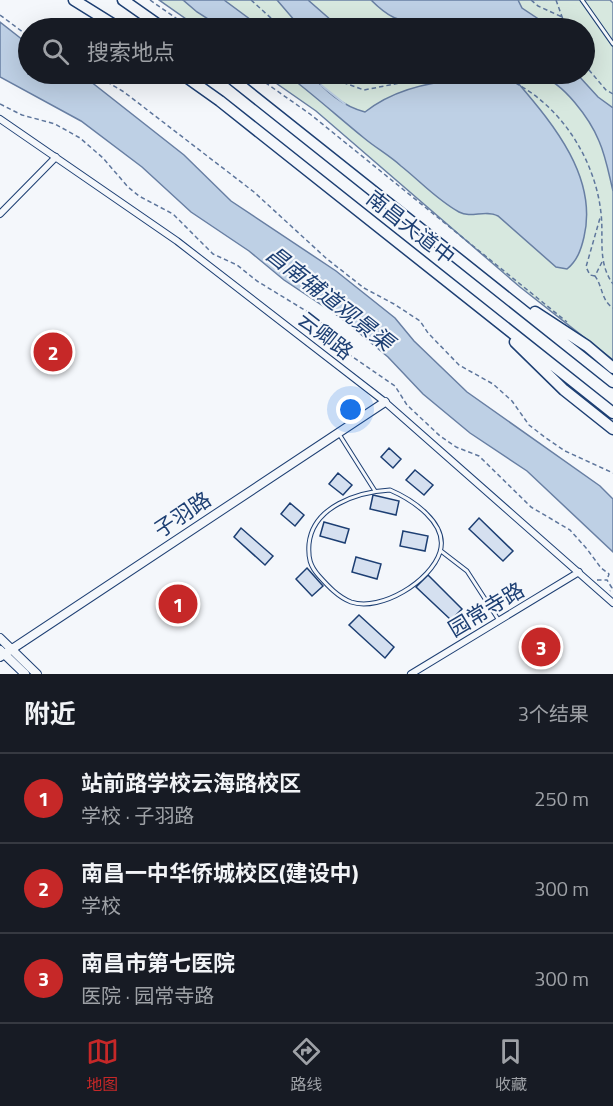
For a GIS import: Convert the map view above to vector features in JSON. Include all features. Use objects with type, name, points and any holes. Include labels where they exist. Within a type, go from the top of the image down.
[{"type":"highway","points":[[74,0],[103,18]]},
{"type":"highway","points":[[123,0],[149,18]]},
{"type":"highway","name":"南昌大道中","points":[[196,84],[613,413]]},
{"type":"highway","name":"南昌大道中","points":[[239,84],[613,382]]},
{"type":"highway","points":[[484,279],[587,346],[613,368]]},
{"type":"highway","points":[[465,294],[564,390],[613,429]]},
{"type":"street","name":"云卿路","points":[[0,119],[177,241],[385,402],[613,603]]},
{"type":"street","points":[[0,214],[56,157]]},
{"type":"street","name":"子羽路","points":[[4,653],[385,402]]},
{"type":"street","name":"园常寺路","points":[[411,674],[579,572]]},
{"type":"street","points":[[0,638],[4,653],[25,674]]},
{"type":"street","points":[[4,653],[37,674]]},
{"type":"lane","points":[[582,0],[595,18]]},
{"type":"lane","points":[[595,18],[613,44]]},
{"type":"lane","points":[[338,433],[375,491]]},
{"type":"lane","points":[[390,490],[408,498],[427,513],[440,533],[441,551],[431,567],[405,591],[383,602],[351,602],[332,590],[315,571],[308,558],[310,538],[319,519],[340,502],[375,491],[390,490]]},
{"type":"lane","points":[[441,551],[467,572],[499,621]]},
{"type":"path","points":[[150,0],[176,18]]},
{"type":"path","points":[[251,0],[271,18]]},
{"type":"path","points":[[531,0],[538,6],[562,17]]},
{"type":"path","points":[[556,0],[562,17]]},
{"type":"path","points":[[0,15],[18,28]]},
{"type":"path","points":[[595,76],[606,90],[613,94]]},
{"type":"path","points":[[111,84],[254,192],[327,259],[364,288],[420,321],[428,333],[459,365],[493,384],[512,401],[529,425],[565,451],[613,473]]},
{"type":"path","points":[[267,84],[310,114],[566,321]]},
{"type":"path","points":[[347,84],[364,90],[395,84]]},
{"type":"path","points":[[516,84],[531,93],[559,118],[584,153],[597,189],[601,214],[602,261],[613,285]]},
{"type":"path","points":[[0,104],[22,115],[55,124],[74,134],[103,158],[128,187],[139,196],[173,214],[213,254],[237,265],[257,281],[316,317],[350,355],[395,386],[406,405],[440,436],[456,447],[479,456],[531,507],[570,530],[601,568],[609,574],[607,580]]},
{"type":"path","points":[[601,214],[586,267],[590,275],[595,276],[600,283],[602,297],[613,308]]},
{"type":"path","points":[[595,276],[602,261]]},
{"type":"path","points":[[591,583],[599,579],[607,580]]},
{"type":"path","points":[[607,580],[612,588],[607,597]]},
{"type":"shaded area","points":[[159,0],[610,0],[613,3],[613,360],[520,287],[316,111],[277,84],[595,84],[595,18],[185,18]]},
{"type":"water","points":[[183,0],[224,0],[248,18],[206,18]]},
{"type":"water","points":[[277,0],[308,0],[329,18],[292,18]]},
{"type":"water","points":[[371,0],[518,0],[522,8],[537,18],[394,18]]},
{"type":"water","name":"昌南辅道观景渠","points":[[0,22],[18,36],[18,84],[94,84],[184,155],[231,201],[336,271],[395,318],[414,341],[467,392],[600,486],[613,499],[613,552],[527,471],[470,433],[423,394],[388,357],[341,318],[284,280],[249,251],[191,212],[142,167],[81,121],[0,77]]},
{"type":"water","points":[[299,84],[320,84],[349,106],[365,112],[387,98],[411,88],[431,84],[519,84],[558,135],[579,173],[585,194],[587,215],[580,251],[567,269],[556,267],[498,216],[488,213],[469,215],[459,212],[443,202]]},
{"type":"water","points":[[555,84],[586,84],[613,108],[613,191],[599,141],[575,102]]},
{"type":"building","points":[[389,448],[401,459],[393,468],[381,457]]},
{"type":"building","points":[[415,470],[433,485],[424,495],[406,480]]},
{"type":"building","points":[[338,473],[352,485],[343,495],[329,484]]},
{"type":"building","points":[[373,495],[399,501],[396,515],[370,509]]},
{"type":"building","points":[[290,503],[304,515],[295,526],[281,514]]},
{"type":"building","points":[[479,518],[513,551],[503,561],[469,529]]},
{"type":"building","points":[[324,522],[349,529],[345,543],[320,536]]},
{"type":"building","points":[[241,528],[273,556],[265,565],[234,537]]},
{"type":"building","points":[[403,531],[428,536],[425,551],[400,546]]},
{"type":"building","points":[[356,557],[381,564],[377,579],[352,572]]},
{"type":"building","points":[[307,568],[323,586],[312,596],[296,579]]},
{"type":"building","points":[[428,575],[462,609],[451,620],[416,587]]},
{"type":"building","points":[[359,615],[394,647],[385,658],[349,625]]},
{"type":"waterway","points":[[321,85],[345,104]]},
{"type":"place","name":"南昌一中华侨城校区(建设中)","points":[[53,352]]},
{"type":"place","name":"站前路学校云海路校区","points":[[178,604]]},
{"type":"place","name":"南昌市第七医院","points":[[541,647]]}]
